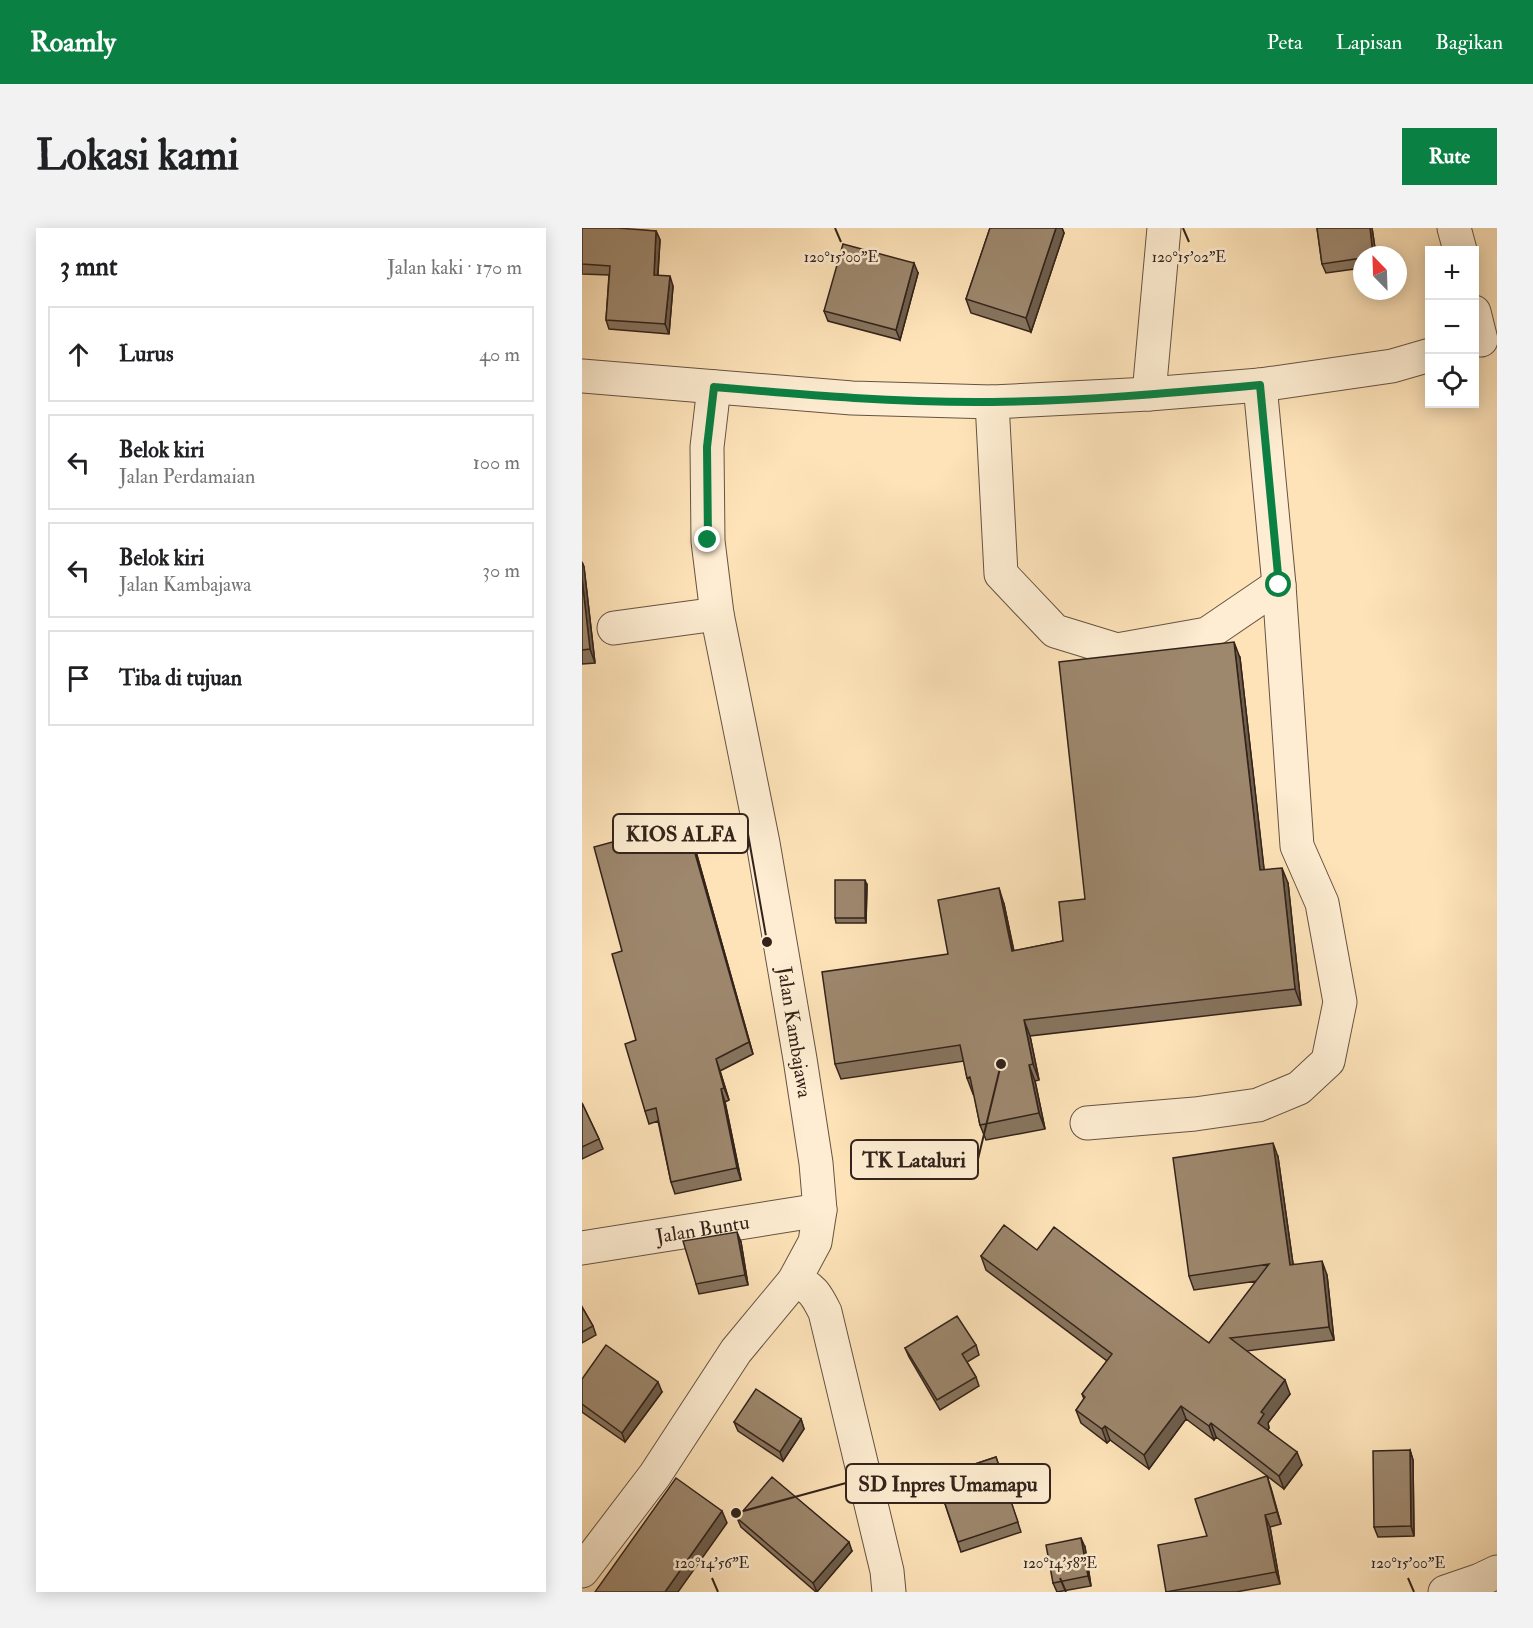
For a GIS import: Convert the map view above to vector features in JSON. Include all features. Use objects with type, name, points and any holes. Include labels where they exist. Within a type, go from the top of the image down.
[{"type":"street","points":[[1149,394],[1164,228]]},
{"type":"street","points":[[1454,228],[1459,246]]},
{"type":"street","points":[[582,376],[852,398],[992,402],[1149,394],[1260,385],[1392,366],[1425,356]]},
{"type":"street","points":[[1088,1123],[1195,1114],[1257,1105],[1299,1088],[1328,1061],[1340,1002],[1322,903],[1297,846],[1279,585],[1260,385]]},
{"type":"street","name":"Jalan Kambajawa","points":[[582,1571],[655,1475],[736,1351],[794,1281],[815,1242],[820,1210],[816,1163],[802,1071],[763,843],[717,614],[708,540],[707,494],[707,447],[714,387]]},
{"type":"street","points":[[992,402],[1001,574],[1055,631],[1117,650],[1207,634],[1279,585]]},
{"type":"street","points":[[614,628],[717,614]]},
{"type":"street","name":"Jalan Buntu","points":[[582,1248],[820,1210]]},
{"type":"street","points":[[794,1281],[804,1284],[816,1293],[825,1312],[887,1571],[890,1592]]},
{"type":"street","points":[[1445,1592],[1497,1572]]},
{"type":"building","points":[[582,228],[656,231],[654,275],[670,276],[665,324],[606,320],[610,266],[582,264]]},
{"type":"building","points":[[990,228],[1056,228],[1026,318],[966,299]]},
{"type":"building","points":[[1317,228],[1370,228],[1372,246],[1353,246],[1353,259],[1322,264]]},
{"type":"building","points":[[843,244],[914,263],[896,330],[824,311]]},
{"type":"building","points":[[582,579],[590,649],[582,650]]},
{"type":"building","points":[[1234,642],[1260,870],[1282,868],[1295,989],[1024,1020],[1033,1064],[1029,1065],[1039,1113],[980,1125],[970,1077],[967,1078],[960,1045],[835,1064],[822,972],[948,954],[938,900],[999,888],[1012,951],[1063,941],[1059,902],[1085,899],[1059,662]]},
{"type":"building","points":[[686,822],[749,1042],[716,1059],[724,1088],[721,1089],[737,1168],[671,1182],[656,1108],[645,1111],[625,1044],[636,1040],[612,954],[622,951],[594,847]]},
{"type":"building","points":[[835,880],[865,880],[865,918],[835,918]]},
{"type":"building","points":[[582,1103],[599,1139],[582,1147]]},
{"type":"building","points":[[1273,1143],[1290,1265],[1322,1261],[1329,1327],[1230,1338],[1285,1380],[1261,1412],[1264,1414],[1258,1423],[1297,1452],[1279,1476],[1211,1423],[1209,1426],[1181,1406],[1144,1455],[1105,1426],[1102,1429],[1076,1410],[1085,1397],[1082,1394],[1112,1354],[981,1256],[1004,1225],[1037,1250],[1054,1227],[1209,1343],[1269,1264],[1189,1276],[1173,1158]]},
{"type":"building","points":[[737,1232],[745,1275],[696,1284],[683,1241]]},
{"type":"building","points":[[582,1307],[593,1326],[582,1332]]},
{"type":"building","points":[[957,1316],[976,1345],[962,1354],[976,1377],[937,1400],[905,1348]]},
{"type":"building","points":[[606,1345],[658,1382],[622,1433],[582,1404],[582,1379]]},
{"type":"building","points":[[756,1389],[801,1419],[780,1452],[734,1422]]},
{"type":"building","points":[[1410,1450],[1411,1526],[1374,1527],[1373,1451]]},
{"type":"building","points":[[996,1457],[1018,1522],[958,1542],[936,1477]]},
{"type":"building","points":[[1267,1476],[1277,1512],[1265,1515],[1276,1572],[1166,1592],[1158,1545],[1207,1536],[1195,1499]]},
{"type":"building","points":[[772,1477],[849,1542],[813,1583],[737,1518]]},
{"type":"building","points":[[676,1478],[722,1511],[665,1592],[595,1592]]},
{"type":"building","points":[[1081,1538],[1088,1576],[1053,1583],[1046,1545]]},
{"type":"place","name":"KIOS ALFA","points":[[767,942]]},
{"type":"place","name":"TK Lataluri","points":[[1001,1064]]},
{"type":"place","name":"SD Inpres Umamapu","points":[[736,1513]]},
{"type":"route","points":[[708,540],[707,447],[714,387],[852,398],[992,402],[1149,394],[1260,385],[1279,585]]}]
